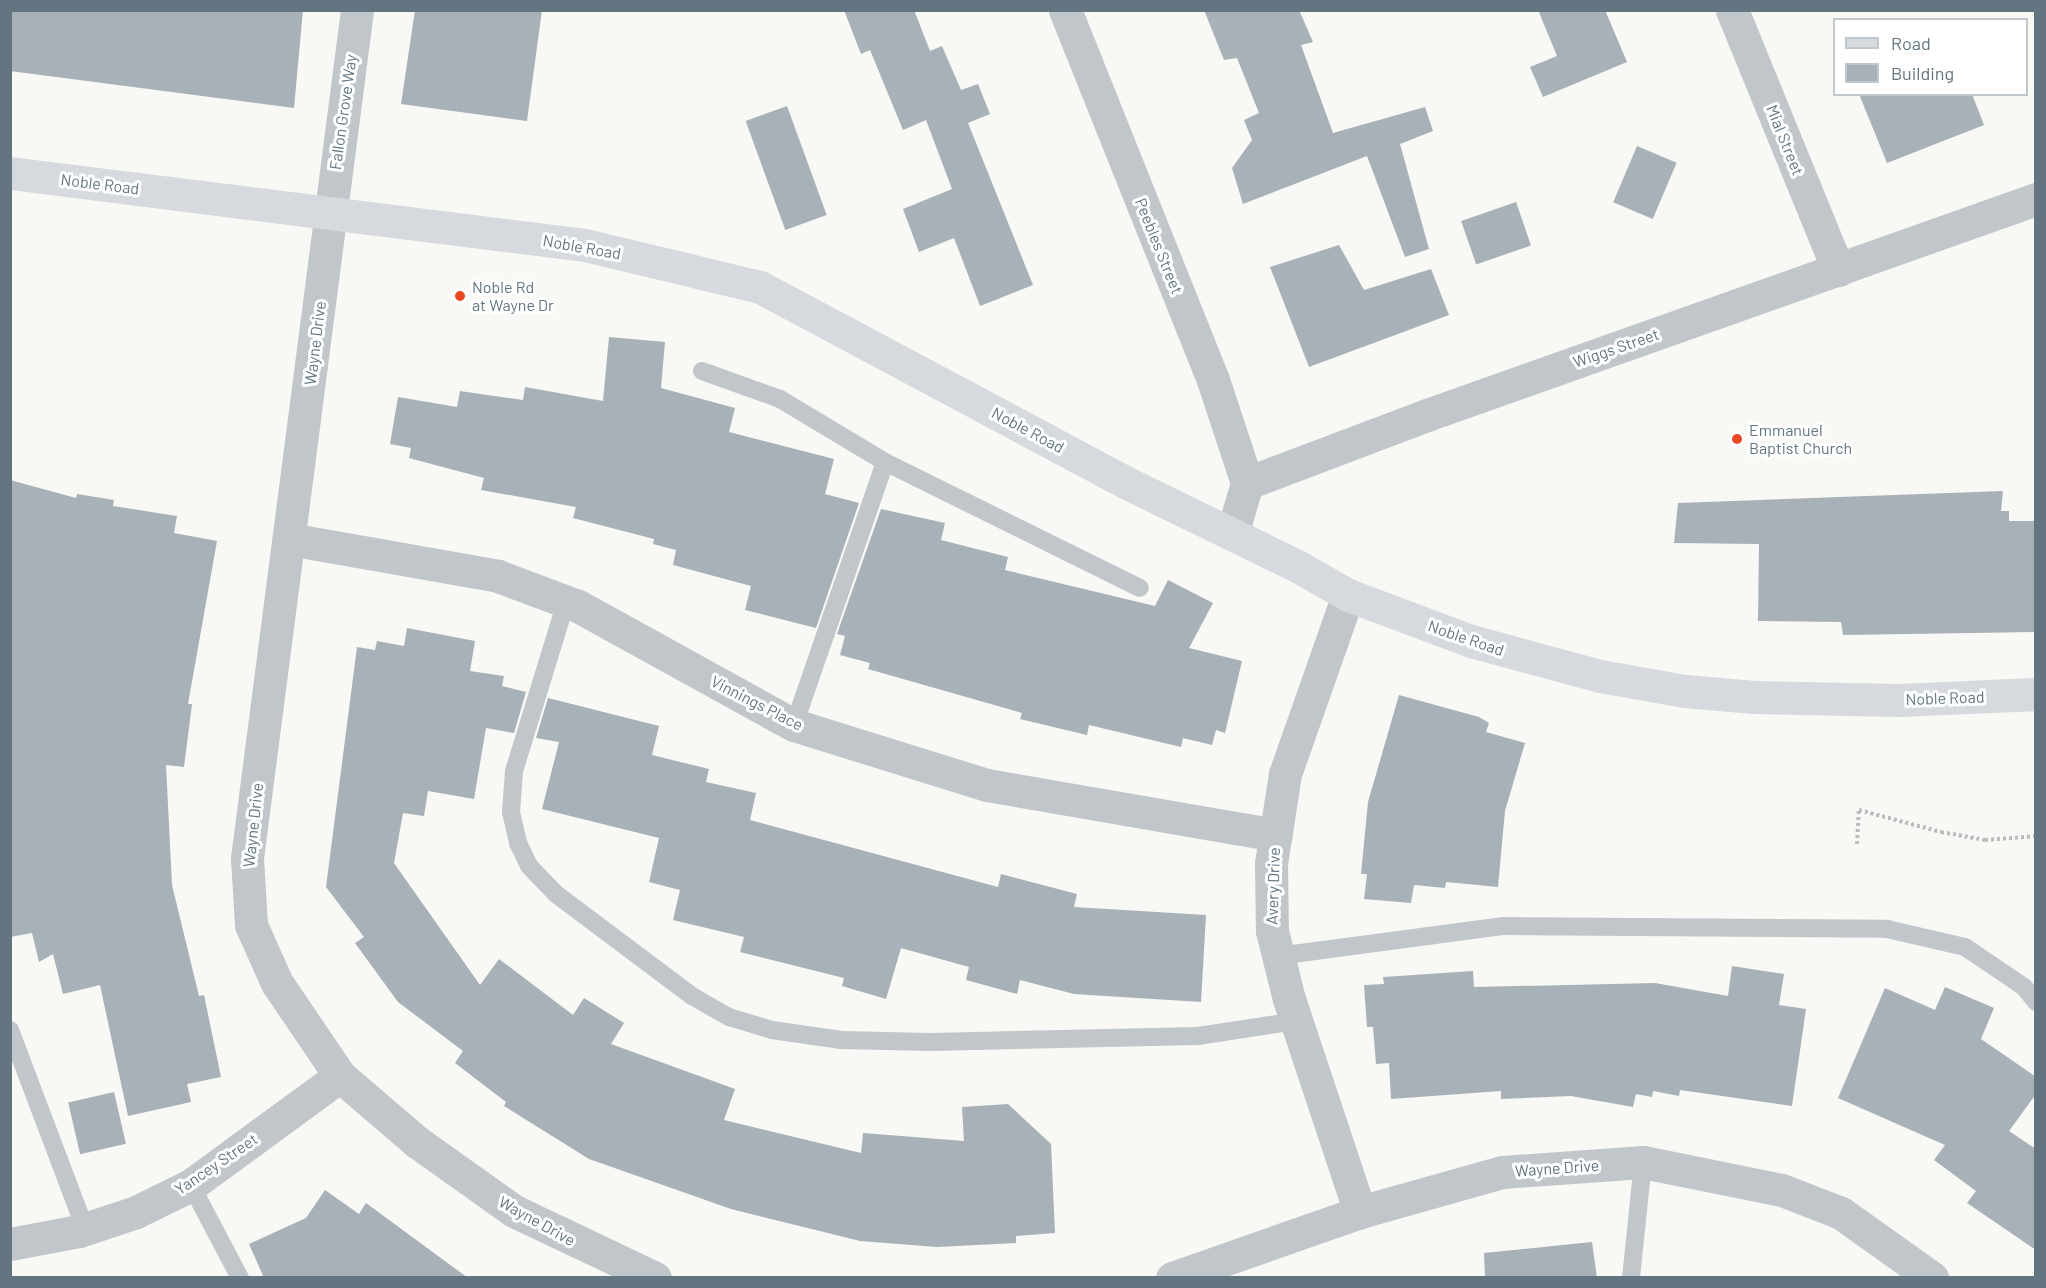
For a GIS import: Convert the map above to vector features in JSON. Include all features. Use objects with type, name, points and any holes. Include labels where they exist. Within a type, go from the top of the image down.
[{"type":"street","name":"Fallon Grove Way","points":[[332,213],[336,158],[357,10]]},
{"type":"street","name":"Peebles Street","points":[[1065,10],[1213,380],[1247,483]]},
{"type":"street","name":"Mial Street","points":[[1732,10],[1838,270]]},
{"type":"street","name":"Noble Road","points":[[10,173],[585,245],[760,287],[1127,483],[1232,534],[1348,595],[1471,641],[1537,660],[1600,676],[1685,691],[1899,700],[2036,694]]},
{"type":"street","name":"Wiggs Street","points":[[1247,483],[1427,415],[2036,199]]},
{"type":"street","name":"Wayne Drive","points":[[332,213],[247,858],[250,925],[277,983],[340,1077],[417,1142],[514,1212],[655,1278]]},
{"type":"street","points":[[1232,534],[1247,483]]},
{"type":"street","name":"Vinnings Place","points":[[289,539],[498,576],[566,602],[794,725],[987,785],[1276,835]]},
{"type":"street","name":"Avery Drive","points":[[1348,595],[1285,774],[1271,863],[1272,931],[1296,1021],[1360,1212]]},
{"type":"street","name":"Yancey Street","points":[[10,1244],[85,1229],[136,1212],[191,1185],[340,1077]]},
{"type":"street","name":"Wayne Drive","points":[[1172,1278],[1216,1272],[1360,1212],[1502,1172],[1643,1162],[1782,1191],[1841,1213],[1932,1278]]},
{"type":"lane","points":[[702,371],[780,399],[885,462],[1140,588]]},
{"type":"lane","points":[[794,725],[885,462]]},
{"type":"lane","points":[[566,602],[514,771],[511,812],[518,843],[529,866],[556,894],[692,996],[729,1017],[772,1030],[841,1040],[931,1042],[1198,1036],[1296,1021]]},
{"type":"lane","points":[[1278,956],[1504,926],[1887,929],[1965,947],[2024,987],[2036,1002]]},
{"type":"lane","points":[[10,1030],[85,1229]]},
{"type":"lane","points":[[1631,1278],[1643,1162]]},
{"type":"lane","points":[[191,1185],[240,1278]]},
{"type":"path","points":[[1857,844],[1859,810],[1985,840],[2036,836]]},
{"type":"building","points":[[10,10],[303,10],[294,108],[10,71]]},
{"type":"building","points":[[415,10],[542,10],[527,121],[401,104]]},
{"type":"building","points":[[844,10],[914,10],[930,51],[942,46],[961,90],[978,84],[990,114],[968,123],[1033,285],[980,306],[954,238],[919,252],[903,209],[952,189],[926,120],[903,130],[870,50],[861,54]]},
{"type":"building","points":[[1204,10],[1299,10],[1313,42],[1301,45],[1333,133],[1425,107],[1433,131],[1400,144],[1429,249],[1405,257],[1367,156],[1243,204],[1232,168],[1252,140],[1244,120],[1259,113],[1237,58],[1224,60]]},
{"type":"building","points":[[1538,10],[1605,10],[1627,62],[1543,97],[1530,67],[1557,56]]},
{"type":"building","points":[[1860,96],[1973,96],[1984,125],[1887,163]]},
{"type":"building","points":[[787,106],[827,215],[785,230],[746,121]]},
{"type":"building","points":[[1637,146],[1677,163],[1653,219],[1613,202]]},
{"type":"building","points":[[1516,202],[1531,245],[1476,264],[1461,221]]},
{"type":"building","points":[[1339,245],[1364,290],[1431,269],[1449,315],[1309,367],[1270,267]]},
{"type":"building","points":[[609,337],[665,342],[661,388],[735,408],[729,432],[834,459],[825,494],[859,503],[816,628],[745,610],[751,586],[673,565],[676,550],[653,544],[654,539],[573,518],[576,507],[481,490],[484,478],[409,458],[411,448],[390,444],[398,397],[457,407],[460,391],[523,400],[525,387],[603,401]]},
{"type":"building","points":[[10,480],[76,498],[77,494],[114,500],[113,506],[177,516],[174,533],[217,541],[188,704],[192,704],[184,767],[166,765],[172,885],[199,996],[204,995],[221,1077],[187,1084],[191,1102],[128,1116],[100,985],[63,994],[53,954],[39,962],[32,933],[10,937]]},
{"type":"building","points":[[2003,491],[2001,511],[2009,511],[2009,521],[2036,521],[2036,632],[1843,635],[1841,622],[1758,621],[1759,544],[1674,543],[1678,503]]},
{"type":"building","points":[[881,509],[945,523],[941,540],[1008,557],[1005,570],[1155,606],[1168,580],[1213,603],[1189,648],[1242,661],[1225,733],[1216,730],[1212,745],[1183,738],[1181,747],[1089,725],[1087,735],[1020,719],[1022,713],[868,669],[870,663],[840,655],[845,636],[837,634]]},
{"type":"building","points":[[407,628],[475,641],[470,671],[504,676],[502,686],[526,692],[514,733],[486,728],[474,799],[428,791],[424,816],[403,813],[394,863],[480,985],[499,959],[573,1015],[584,998],[624,1023],[611,1044],[735,1089],[724,1120],[861,1153],[863,1133],[964,1141],[962,1107],[1008,1104],[1051,1144],[1055,1233],[1016,1236],[1016,1243],[937,1247],[860,1241],[731,1209],[589,1159],[504,1106],[506,1102],[455,1063],[463,1051],[398,1002],[355,943],[364,937],[326,887],[357,647],[375,650],[377,641],[404,646]]},
{"type":"building","points":[[1399,695],[1479,717],[1489,723],[1486,732],[1525,743],[1505,811],[1498,887],[1446,882],[1445,888],[1414,885],[1411,903],[1364,899],[1367,874],[1361,874],[1368,802]]},
{"type":"building","points":[[548,698],[659,726],[652,755],[709,769],[706,782],[756,793],[750,820],[998,887],[1001,874],[1077,894],[1074,907],[1206,915],[1201,1002],[1074,994],[1020,980],[1017,994],[966,980],[969,967],[901,948],[886,999],[842,986],[844,978],[740,952],[744,937],[673,920],[680,890],[649,882],[659,838],[542,809],[559,742],[536,738]]},
{"type":"building","points":[[1732,966],[1784,974],[1779,1005],[1806,1009],[1792,1106],[1680,1090],[1679,1096],[1653,1091],[1652,1097],[1636,1094],[1633,1107],[1571,1096],[1501,1099],[1501,1091],[1391,1099],[1389,1063],[1376,1064],[1373,1027],[1367,1027],[1364,985],[1384,984],[1383,977],[1473,971],[1474,987],[1655,983],[1728,996]]},
{"type":"building","points":[[1945,987],[1994,1008],[1981,1039],[2036,1077],[2036,1094],[2009,1131],[2036,1149],[2036,1250],[1967,1203],[1976,1191],[1934,1160],[1945,1145],[1838,1098],[1885,988],[1935,1010]]},
{"type":"building","points":[[114,1092],[126,1144],[80,1154],[68,1103]]},
{"type":"building","points":[[325,1190],[359,1214],[366,1203],[468,1278],[264,1278],[249,1244],[306,1218]]},
{"type":"building","points":[[1592,1242],[1597,1278],[1485,1278],[1484,1253]]},
{"type":"place","name":"Noble Rd at Wayne Dr","points":[[460,296]]},
{"type":"place","name":"Emmanuel Baptist Church","points":[[1737,439]]}]
